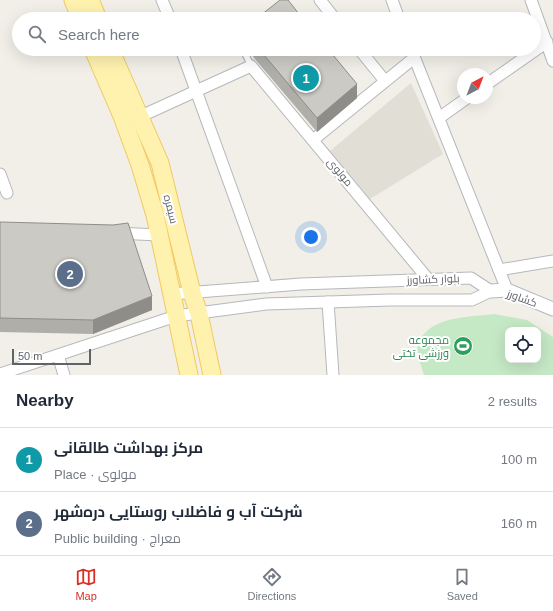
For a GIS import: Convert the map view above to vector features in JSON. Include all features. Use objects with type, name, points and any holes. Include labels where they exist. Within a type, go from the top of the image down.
[{"type":"main road","points":[[73,0],[78,12]]},
{"type":"main road","points":[[90,0],[95,12]]},
{"type":"main road","name":"سیمره","points":[[97,56],[122,116],[140,165],[155,215],[189,375]]},
{"type":"main road","name":"سیمره","points":[[113,56],[160,163],[192,293],[199,314],[212,375]]},
{"type":"street","points":[[162,0],[167,12]]},
{"type":"street","points":[[320,0],[329,12]]},
{"type":"street","points":[[392,0],[396,12]]},
{"type":"street","points":[[531,0],[536,12]]},
{"type":"street","points":[[541,26],[553,61]]},
{"type":"street","points":[[541,46],[547,42]]},
{"type":"street","points":[[184,56],[268,287]]},
{"type":"street","points":[[365,56],[385,81]]},
{"type":"street","points":[[313,140],[385,81],[410,56]]},
{"type":"street","points":[[414,56],[507,290]]},
{"type":"street","points":[[493,80],[527,56]]},
{"type":"street","points":[[139,117],[251,66]]},
{"type":"street","name":"مولوی","points":[[251,66],[428,279]]},
{"type":"street","points":[[439,118],[459,104]]},
{"type":"street","points":[[0,174],[7,193]]},
{"type":"street","points":[[103,232],[159,235]]},
{"type":"street","points":[[498,270],[553,261]]},
{"type":"street","name":"بلوار کشاورز","points":[[172,294],[300,284],[471,278],[491,291]]},
{"type":"street","name":"کشاورز","points":[[491,291],[507,290],[553,309]]},
{"type":"street","name":"بلوار کشاورز","points":[[0,374],[15,372],[58,355],[176,316],[266,304],[472,300],[491,291]]},
{"type":"street","points":[[328,302],[333,375]]},
{"type":"street","points":[[58,355],[64,375]]},
{"type":"lane","points":[[246,56],[251,66]]},
{"type":"shaded area","points":[[411,83],[443,154],[370,199],[330,151]]},
{"type":"green space","name":"مجموعه ورزشی تختی","points":[[494,314],[527,320],[538,327],[505,327],[505,363],[541,363],[541,329],[553,337],[553,375],[424,375],[419,358],[419,340],[431,328],[438,324],[456,318]]},
{"type":"building","points":[[280,0],[288,0],[297,12],[265,12]]},
{"type":"building","points":[[265,56],[334,56],[357,84],[317,118]]},
{"type":"building","points":[[0,222],[113,225],[128,223],[152,296],[93,320],[0,318]]},
{"type":"place","name":"مرکز بهداشت طالقانی","points":[[306,78]]},
{"type":"place","name":"شرکت آب و فاضلاب روستایی دره‌شهر","points":[[70,274]]},
{"type":"place","name":"مجموعه ورزشی تختی","points":[[463,346]]}]
